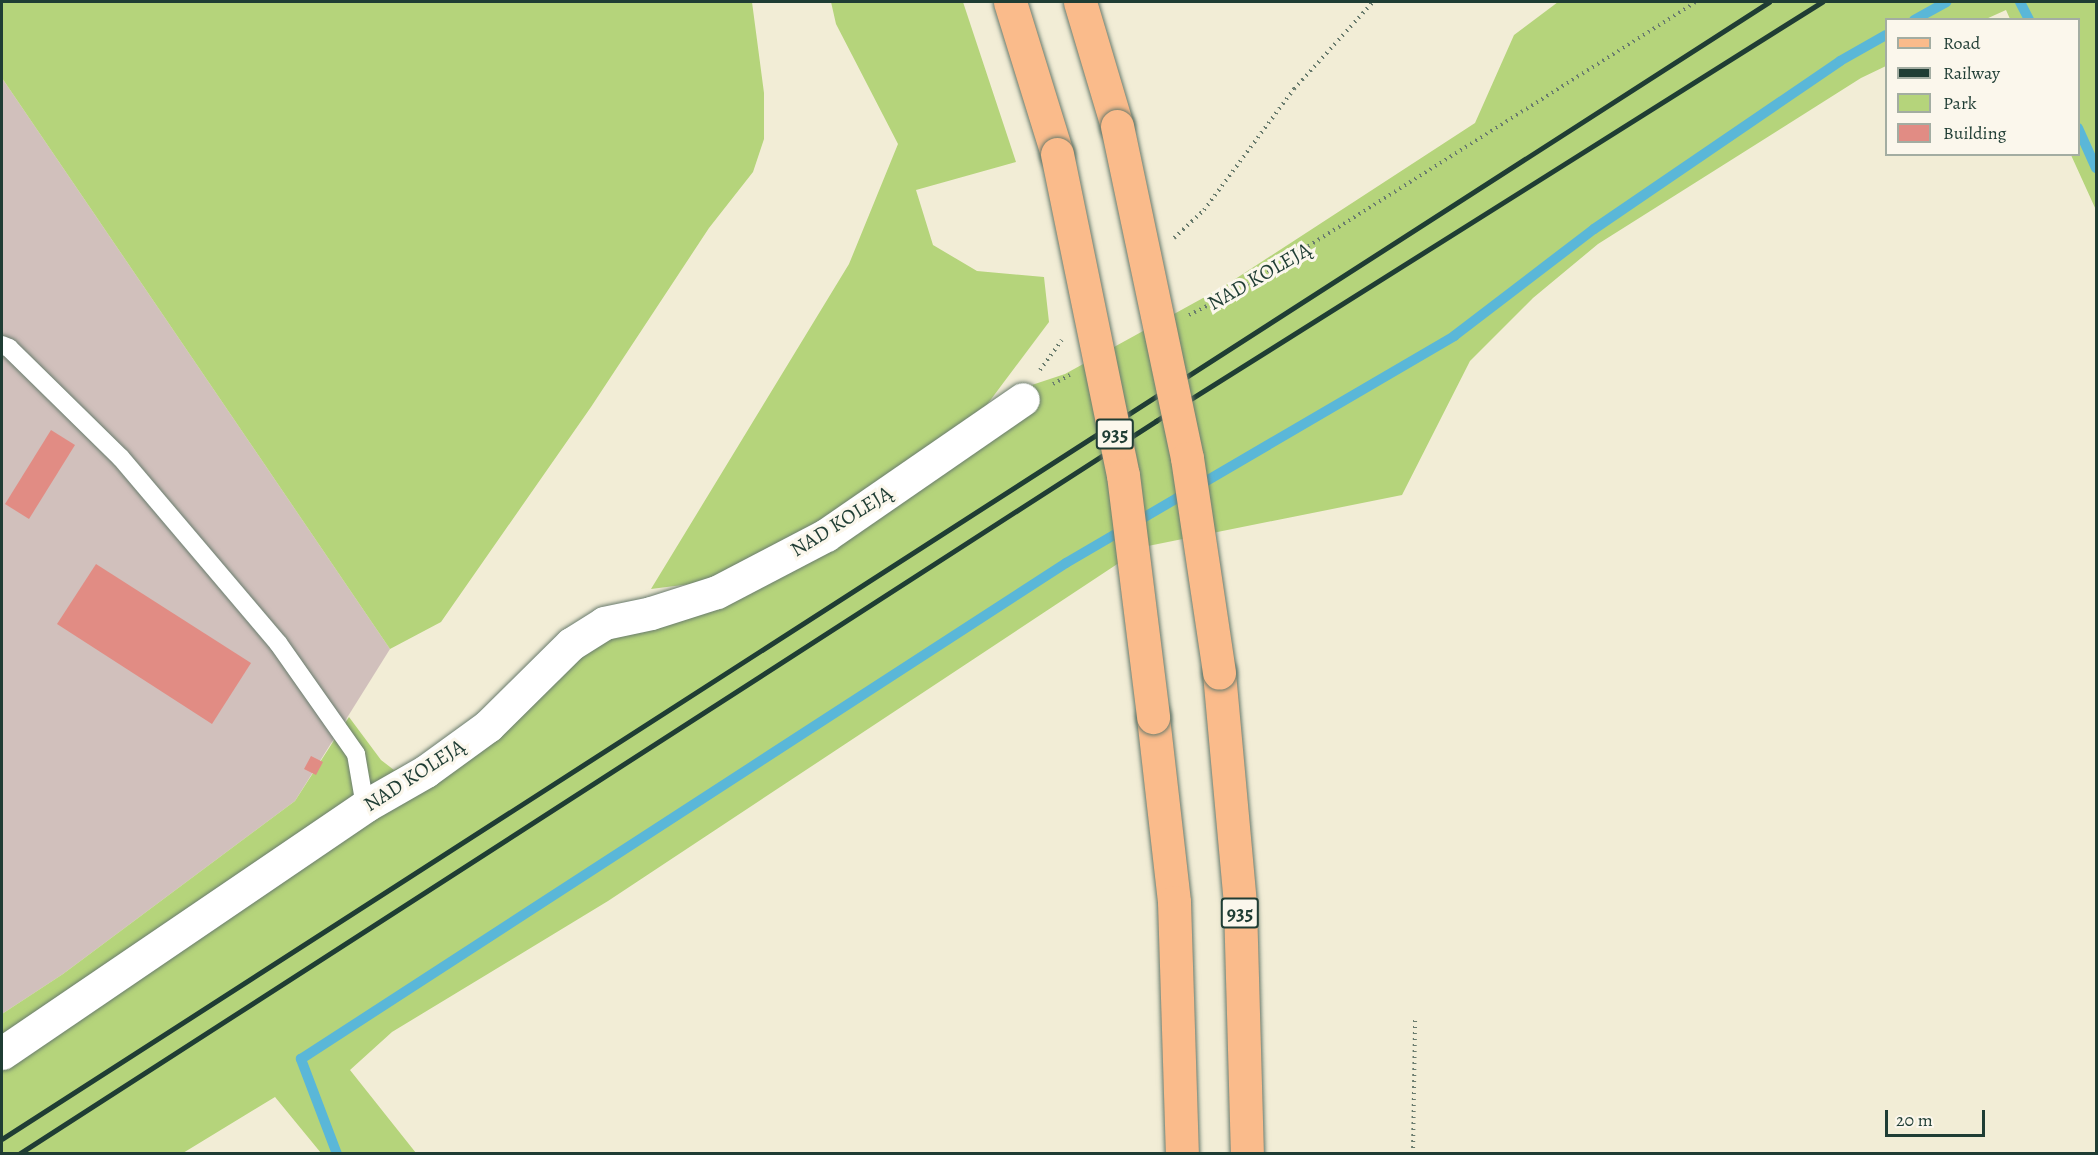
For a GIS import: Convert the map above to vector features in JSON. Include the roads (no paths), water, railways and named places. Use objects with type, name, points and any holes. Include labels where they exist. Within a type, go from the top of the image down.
[{"type":"main road","name":"935","points":[[1010,2],[1057,154],[1123,475],[1174,902],[1182,1154]]},
{"type":"main road","name":"935","points":[[1080,2],[1117,126],[1187,458],[1219,673],[1240,906],[1247,1154]]},
{"type":"street","name":"NAD KOLEJĄ","points":[[2,1053],[365,806],[426,771],[488,726],[571,644],[604,623],[651,613],[717,592],[826,535],[1023,399]]},
{"type":"lane","points":[[2,345],[9,348],[121,458],[278,643],[356,754],[365,806]]},
{"type":"waterway","points":[[1918,18],[1946,2]]},
{"type":"waterway","points":[[2020,2],[2028,18]]},
{"type":"waterway","points":[[337,1154],[301,1059],[1066,563],[1454,336],[1594,229],[1840,61],[1885,36]]},
{"type":"waterway","points":[[2080,132],[2096,168]]},
{"type":"railway","points":[[2,1139],[1769,2]]},
{"type":"railway","points":[[19,1154],[1156,421],[1822,2]]}]
